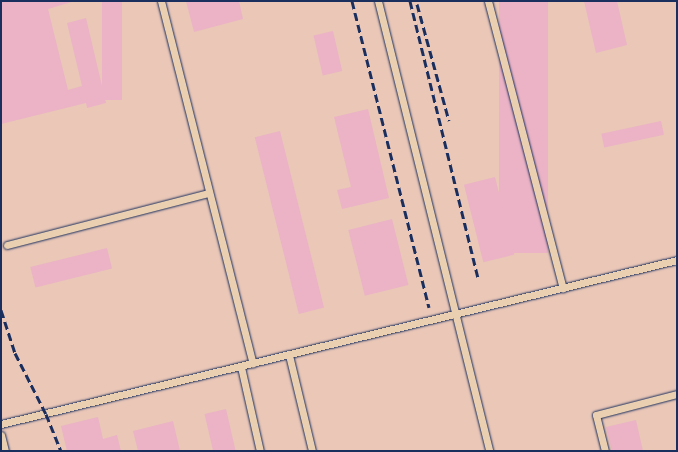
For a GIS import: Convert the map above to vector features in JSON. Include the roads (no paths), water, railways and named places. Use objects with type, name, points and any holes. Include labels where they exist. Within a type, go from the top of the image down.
[{"type":"lane","points":[[161,1],[208,193],[253,364]]},
{"type":"lane","points":[[378,1],[489,451]]},
{"type":"lane","points":[[488,1],[563,288]]},
{"type":"lane","points":[[7,245],[208,193]]},
{"type":"lane","points":[[1,424],[677,260]]},
{"type":"lane","points":[[289,355],[312,451]]},
{"type":"lane","points":[[241,367],[260,451]]},
{"type":"lane","points":[[604,451],[596,415],[677,394]]},
{"type":"lane","points":[[1,435],[5,451]]},
{"type":"railway","points":[[352,1],[429,307]]},
{"type":"railway","points":[[410,1],[478,277]]},
{"type":"railway","points":[[417,4],[449,121]]},
{"type":"railway","points":[[1,310],[15,353],[46,414],[61,451]]}]
